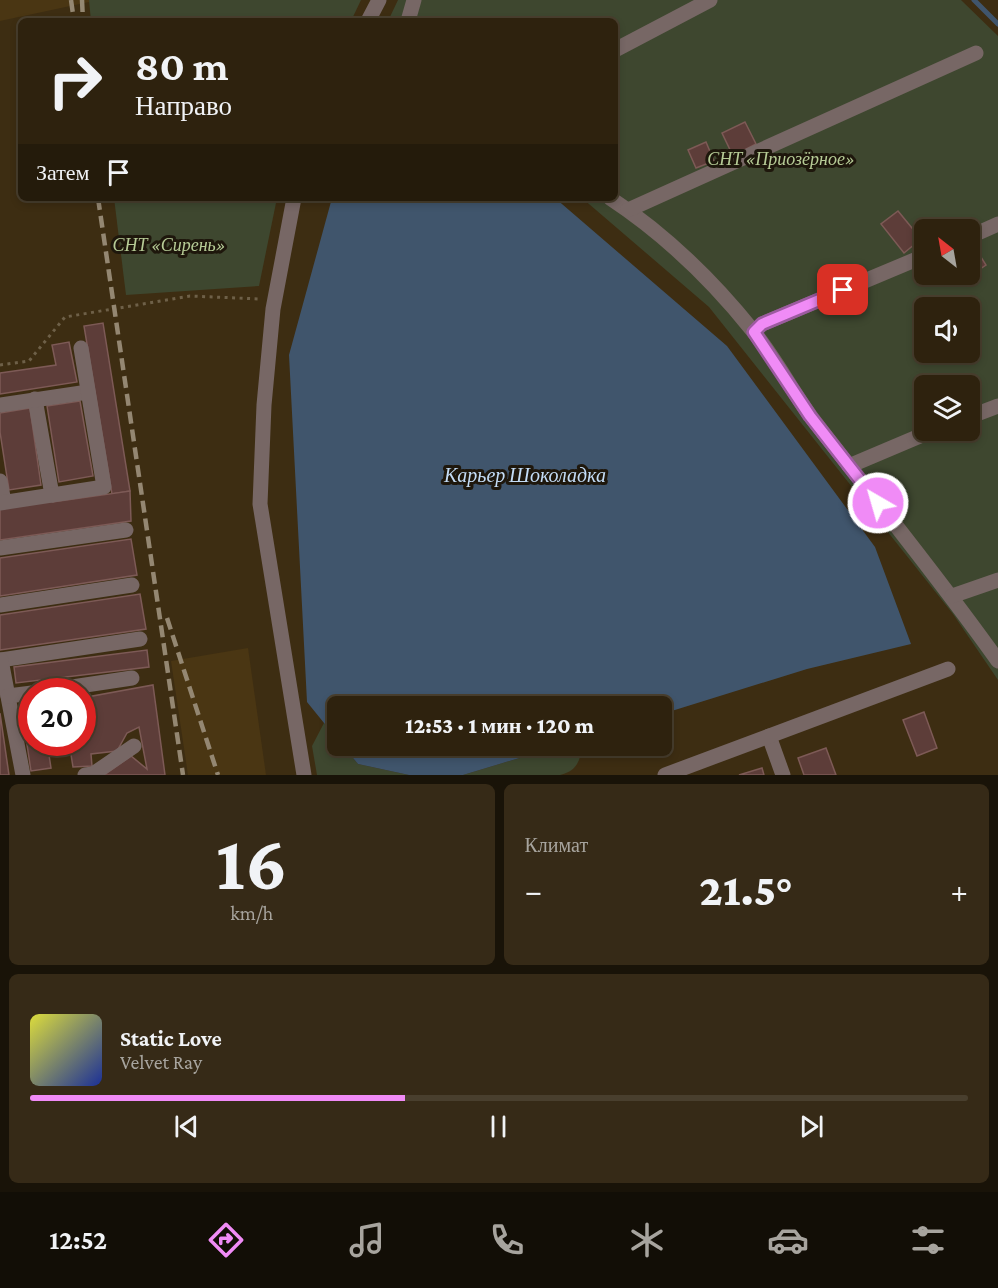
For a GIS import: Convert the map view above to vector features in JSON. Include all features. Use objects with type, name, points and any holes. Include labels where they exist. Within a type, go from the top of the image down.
[{"type":"street","points":[[370,18],[379,0]]},
{"type":"street","points":[[409,18],[414,0]]},
{"type":"street","points":[[618,48],[710,0]]},
{"type":"street","points":[[628,210],[976,53]]},
{"type":"street","points":[[293,201],[274,300],[264,405],[260,504],[304,775]]},
{"type":"street","points":[[614,201],[694,267],[754,332],[810,416],[952,596],[998,661]]},
{"type":"street","points":[[980,232],[998,224]]},
{"type":"street","points":[[754,332],[762,324],[914,260]]},
{"type":"street","points":[[0,481],[2,502],[104,487],[81,348]]},
{"type":"street","points":[[0,405],[88,392]]},
{"type":"street","points":[[35,399],[52,495]]},
{"type":"street","points":[[980,413],[998,406]]},
{"type":"street","points":[[849,466],[914,438]]},
{"type":"street","points":[[0,548],[126,530]]},
{"type":"street","points":[[952,596],[998,580]]},
{"type":"street","points":[[0,605],[132,585]]},
{"type":"street","points":[[23,775],[0,660],[140,639]]},
{"type":"street","points":[[665,775],[948,669]]},
{"type":"street","points":[[96,683],[132,678]]},
{"type":"street","points":[[8,696],[18,695]]},
{"type":"street","points":[[769,736],[783,775]]},
{"type":"street","points":[[85,775],[93,774],[134,746]]},
{"type":"path","points":[[0,365],[29,361],[64,317],[190,296],[274,300]]},
{"type":"shaded area","points":[[0,0],[89,0],[89,2],[0,21]]},
{"type":"shaded area","points":[[248,648],[266,775],[188,775],[171,661]]},
{"type":"green space","points":[[89,0],[361,0],[352,18],[91,18]]},
{"type":"green space","name":"СНТ «Приозёрное»","points":[[398,0],[961,0],[998,36],[998,680],[953,614],[709,307],[585,201],[618,201],[618,18],[389,18]]},
{"type":"green space","name":"СНТ «Сирень»","points":[[114,201],[276,201],[259,286],[126,295]]},
{"type":"green space","points":[[324,723],[327,727],[327,756],[351,756],[358,764],[409,775],[317,775],[312,746]]},
{"type":"green space","points":[[526,756],[580,756],[574,768],[560,775],[463,775]]},
{"type":"water","name":"Карьер Шоколадка","points":[[331,201],[558,201],[727,346],[875,547],[911,644],[807,669],[672,711],[672,696],[327,696],[327,727],[307,702],[289,355]]},
{"type":"water","points":[[351,756],[526,756],[463,775],[409,775],[358,764]]},
{"type":"building","points":[[745,122],[756,144],[733,156],[722,133]]},
{"type":"building","points":[[706,142],[714,161],[696,168],[688,150]]},
{"type":"building","points":[[898,211],[914,230],[914,245],[904,253],[881,224]]},
{"type":"building","points":[[980,256],[986,265],[980,269]]},
{"type":"building","points":[[103,323],[130,491],[112,494],[84,326]]},
{"type":"building","points":[[69,342],[77,382],[0,394],[0,373],[56,365],[52,345]]},
{"type":"building","points":[[80,401],[93,476],[59,482],[47,406]]},
{"type":"building","points":[[30,408],[41,485],[9,490],[0,432],[0,413]]},
{"type":"building","points":[[130,491],[131,521],[0,540],[0,503],[52,495],[53,502]]},
{"type":"building","points":[[131,539],[137,575],[0,596],[0,558]]},
{"type":"building","points":[[140,594],[146,629],[0,650],[0,615]]},
{"type":"building","points":[[147,650],[149,667],[58,678],[18,678],[16,683],[14,667]]},
{"type":"building","points":[[153,685],[165,775],[104,775],[131,756],[147,769],[139,727],[127,733],[117,751],[96,753],[96,695]]},
{"type":"building","points":[[924,712],[937,748],[917,756],[903,720]]},
{"type":"building","points":[[0,713],[9,775],[0,775]]},
{"type":"building","points":[[826,748],[836,775],[804,775],[798,758]]},
{"type":"building","points":[[29,756],[49,756],[51,768],[31,771]]},
{"type":"building","points":[[71,756],[91,756],[92,766],[73,767]]},
{"type":"building","points":[[762,768],[764,775],[739,775]]},
{"type":"waterway","points":[[974,0],[998,24]]},
{"type":"railway","points":[[71,0],[74,18]]},
{"type":"railway","points":[[82,0],[83,18]]},
{"type":"railway","points":[[98,201],[183,775]]},
{"type":"railway","points":[[167,618],[218,775]]},
{"type":"route","points":[[843,290],[762,324],[754,332],[810,416],[878,503]]}]
